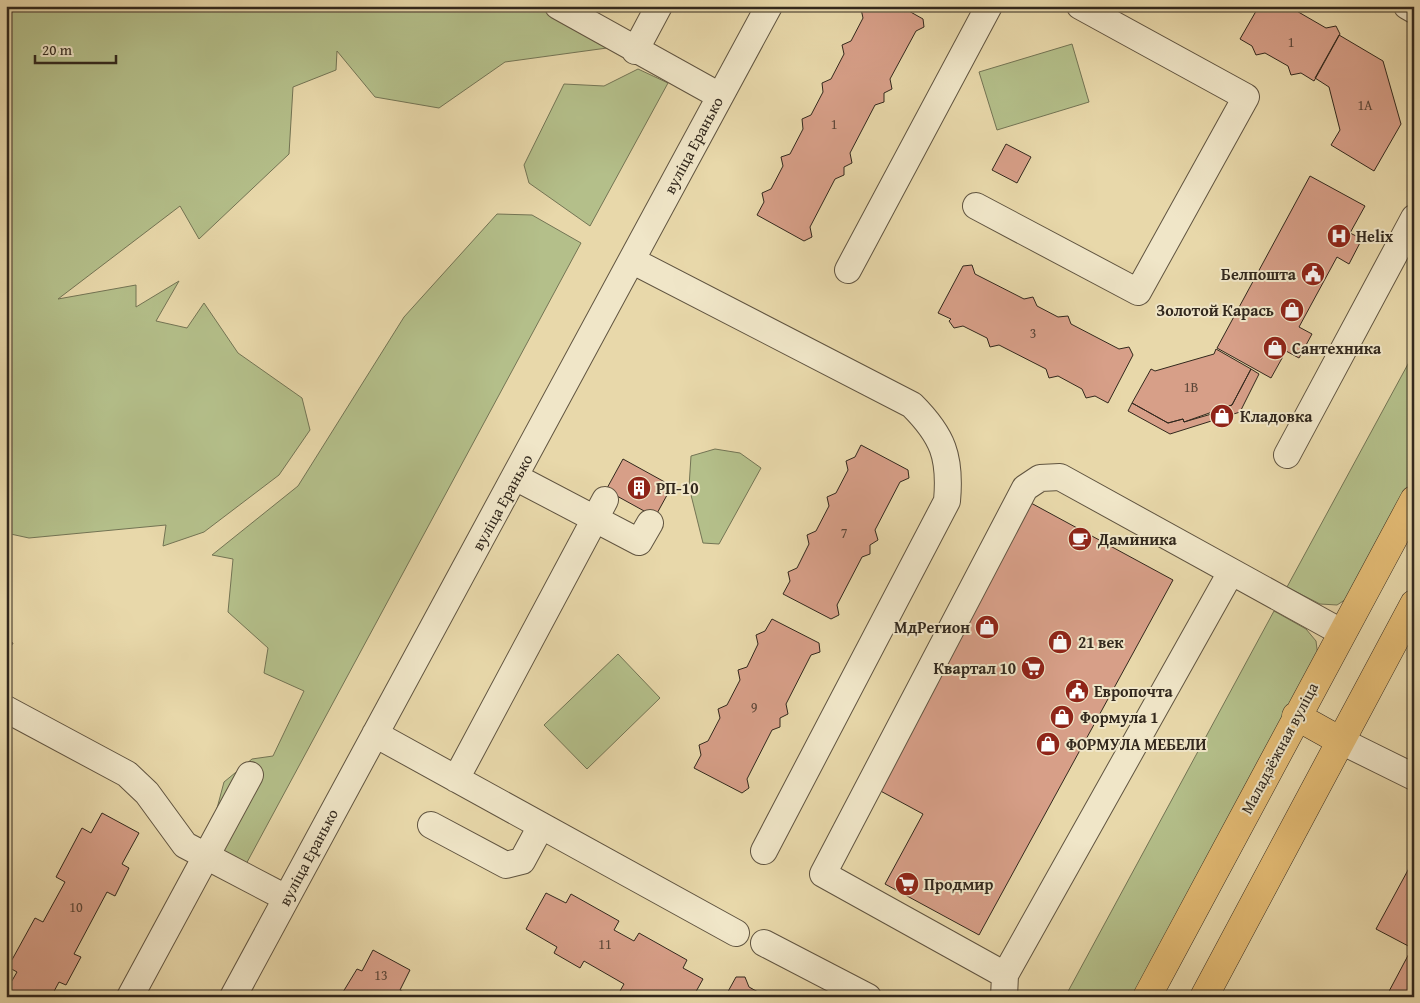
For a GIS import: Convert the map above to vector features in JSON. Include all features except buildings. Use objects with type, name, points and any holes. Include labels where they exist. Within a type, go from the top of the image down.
[{"type":"main road","name":"Маладзёжная вуліца","points":[[1147,997],[1296,716],[1414,500]]},
{"type":"main road","points":[[1204,997],[1414,604]]},
{"type":"main road","points":[[1296,716],[1340,740]]},
{"type":"street","points":[[558,6],[720,96]]},
{"type":"street","points":[[635,50],[659,6]]},
{"type":"street","name":"вуліца Еранько","points":[[233,997],[374,734],[633,261],[769,6]]},
{"type":"street","points":[[848,270],[989,6]]},
{"type":"street","points":[[976,206],[1138,292],[1246,98],[1080,6]]},
{"type":"street","points":[[1407,6],[1414,10]]},
{"type":"street","points":[[1288,455],[1414,218]]},
{"type":"street","points":[[633,261],[912,405],[932,424],[943,448],[949,475],[947,501],[764,851]]},
{"type":"street","points":[[1231,572],[1004,986],[823,874],[1025,488],[1040,478],[1060,477],[1342,632]]},
{"type":"street","points":[[515,478],[600,510],[639,542],[650,523]]},
{"type":"street","points":[[456,779],[600,510]]},
{"type":"street","points":[[6,709],[127,774],[147,793],[185,845],[286,898]]},
{"type":"street","points":[[374,734],[736,933]]},
{"type":"street","points":[[1340,740],[1414,777]]},
{"type":"street","points":[[130,997],[250,775]]},
{"type":"street","points":[[431,825],[506,865],[522,861],[541,826]]},
{"type":"street","points":[[764,943],[868,997]]},
{"type":"green space","points":[[6,6],[536,6],[607,48],[505,62],[439,108],[375,97],[337,51],[336,70],[293,87],[289,154],[199,239],[180,206],[58,299],[136,285],[136,307],[179,281],[156,321],[187,328],[204,303],[238,353],[302,398],[310,430],[279,475],[204,532],[163,546],[166,525],[29,538],[6,533]]},
{"type":"green space","points":[[1072,44],[1089,102],[997,130],[979,72]]},
{"type":"green space","points":[[638,69],[668,83],[590,226],[529,183],[524,165],[564,84],[604,86]]},
{"type":"green space","points":[[497,214],[532,215],[581,243],[245,866],[207,846],[224,782],[252,759],[273,756],[304,691],[264,673],[268,648],[228,612],[233,559],[212,555],[298,486],[404,317]]},
{"type":"green space","points":[[1414,353],[1414,480],[1351,596],[1337,605],[1320,604],[1287,587]]},
{"type":"green space","points":[[715,449],[740,453],[761,468],[719,544],[703,543],[689,487],[691,456]]},
{"type":"green space","points":[[1274,611],[1306,629],[1316,641],[1318,657],[1134,997],[1065,997]]},
{"type":"green space","points":[[618,654],[660,698],[587,769],[544,725]]},
{"type":"place","name":"Helix","points":[[1339,236]]},
{"type":"place","name":"Белпошта","points":[[1313,274]]},
{"type":"place","name":"Золотой Карась","points":[[1292,310]]},
{"type":"place","name":"Сантехника","points":[[1275,348]]},
{"type":"place","name":"Кладовка","points":[[1222,416]]},
{"type":"place","name":"РП-10","points":[[639,488]]},
{"type":"place","name":"Даминика","points":[[1080,539]]},
{"type":"place","name":"МдРегион","points":[[987,627]]},
{"type":"place","name":"21 век","points":[[1060,642]]},
{"type":"place","name":"Квартал 10","points":[[1033,668]]},
{"type":"place","name":"Европочта","points":[[1077,691]]},
{"type":"place","name":"Формула 1","points":[[1062,717]]},
{"type":"place","name":"ФОРМУЛА МЕБЕЛИ","points":[[1048,744]]},
{"type":"place","name":"Продмир","points":[[907,884]]}]
